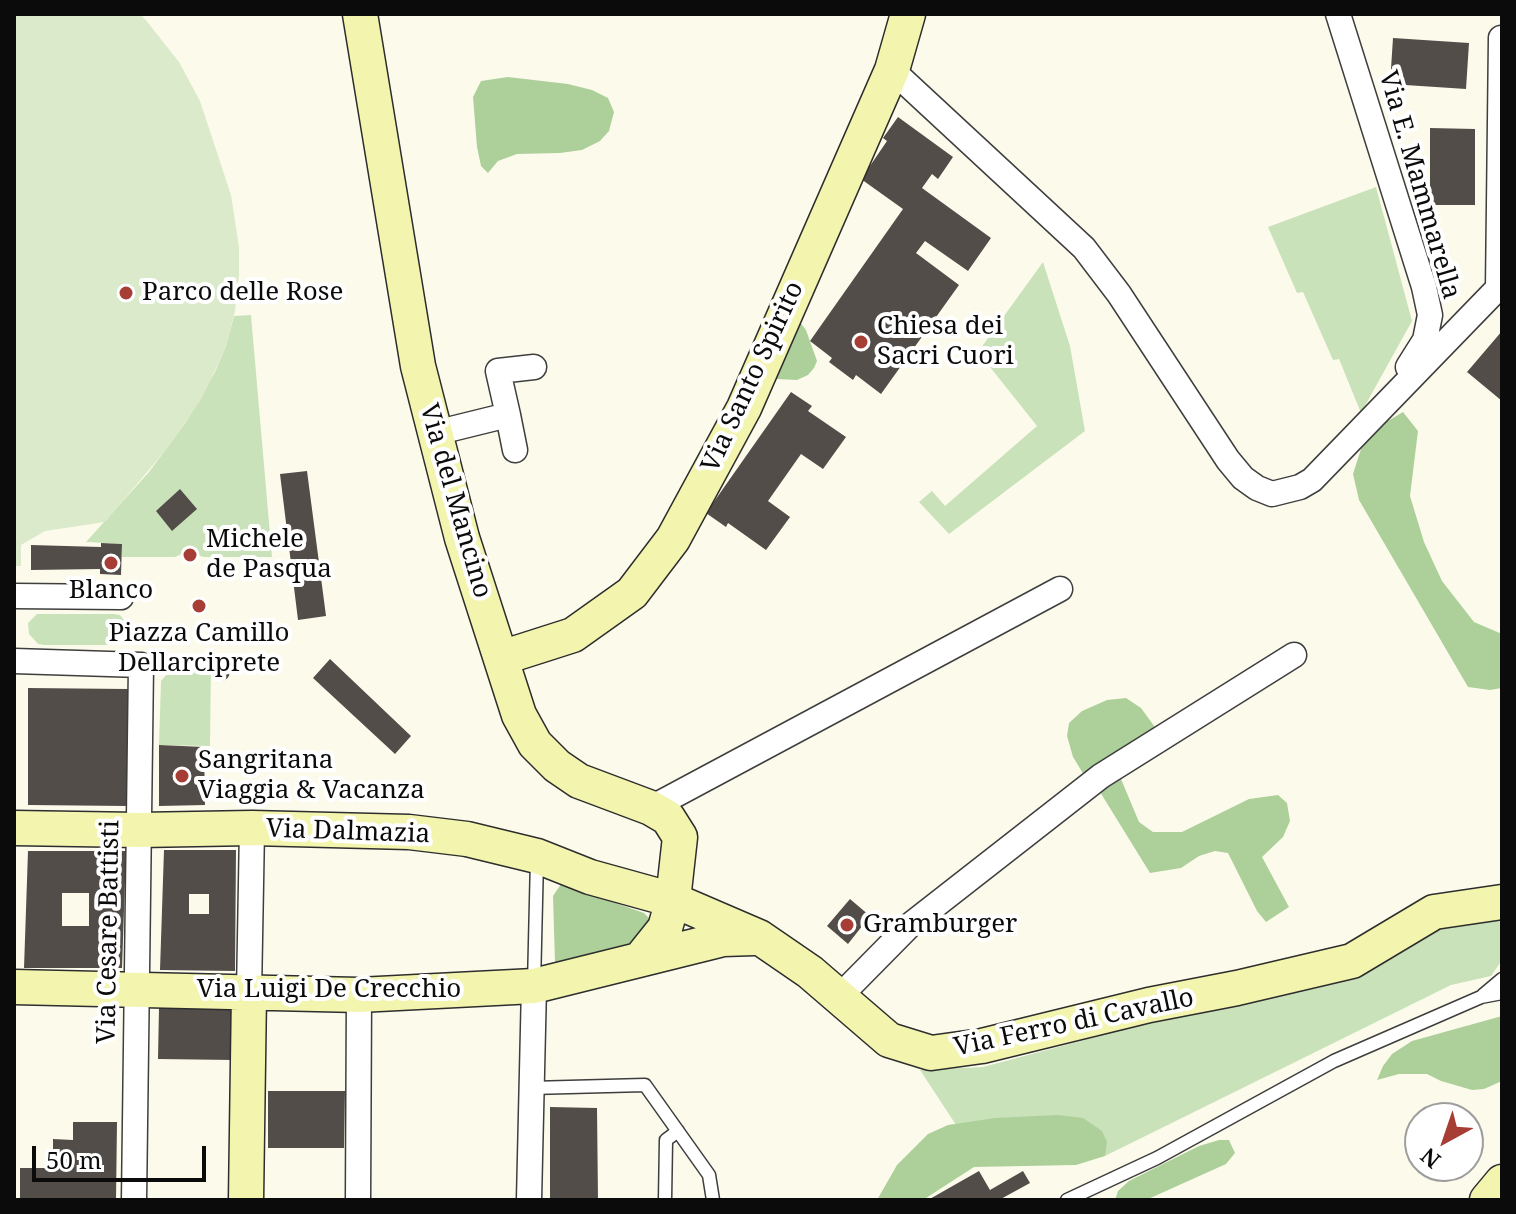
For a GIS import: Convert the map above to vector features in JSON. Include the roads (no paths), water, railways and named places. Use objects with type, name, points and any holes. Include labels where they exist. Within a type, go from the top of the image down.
[{"type":"street","name":"Via del Mancino","points":[[360,14],[418,366],[462,538],[519,715],[535,744],[579,781],[651,808],[668,818],[680,837],[673,900]]},
{"type":"street","name":"Via Santo Spirito","points":[[501,658],[573,635],[632,593],[673,539],[744,408],[892,70],[908,14]]},
{"type":"street","name":"Via E. Mammarella","points":[[1338,14],[1424,287],[1430,315],[1425,340],[1382,410]]},
{"type":"street","points":[[892,70],[1084,248],[1119,294],[1228,460],[1243,478],[1272,494],[1312,480],[1500,286],[1501,38]]},
{"type":"street","points":[[515,450],[498,371],[534,367]]},
{"type":"street","points":[[435,433],[508,415]]},
{"type":"street","points":[[651,808],[1060,589]]},
{"type":"street","points":[[14,596],[121,597]]},
{"type":"street","points":[[839,997],[909,926],[1101,776],[1294,655]]},
{"type":"street","name":"Via Cesare Battisti","points":[[14,661],[141,665],[134,1200]]},
{"type":"street","name":"Via Dalmazia","points":[[14,828],[252,828],[409,832],[467,839],[537,856],[590,877],[673,900]]},
{"type":"street","points":[[246,1200],[252,828]]},
{"type":"street","points":[[641,958],[665,928],[673,900]]},
{"type":"street","name":"Via Ferro di Cavallo","points":[[673,900],[759,937],[810,972],[889,1040],[931,1053],[982,1046],[1134,1008],[1352,961],[1434,912],[1502,902]]},
{"type":"street","name":"Via Luigi De Crecchio","points":[[14,987],[359,995],[534,986],[723,939],[759,937]]},
{"type":"street","points":[[529,1200],[534,986]]},
{"type":"street","points":[[358,1200],[359,995]]},
{"type":"street","points":[[1487,1200],[1502,1182]]},
{"type":"lane","points":[[534,986],[537,856]]},
{"type":"lane","points":[[1481,997],[1502,979]]},
{"type":"lane","points":[[1068,1200],[1157,1158],[1334,1061],[1481,997],[1502,993]]},
{"type":"lane","points":[[531,1088],[645,1085],[709,1175],[713,1200]]},
{"type":"lane","points":[[665,1200],[666,1140],[678,1131]]},
{"type":"place","name":"Parco delle Rose","points":[[126,293]]},
{"type":"place","name":"Chiesa dei Sacri Cuori","points":[[861,342]]},
{"type":"place","name":"Michele de Pasqua","points":[[190,555]]},
{"type":"place","name":"Blanco","points":[[111,563]]},
{"type":"place","name":"Piazza Camillo Dellarciprete","points":[[199,606]]},
{"type":"place","name":"Sangritana Viaggia & Vacanza","points":[[182,776]]},
{"type":"place","name":"Gramburger","points":[[847,925]]}]
